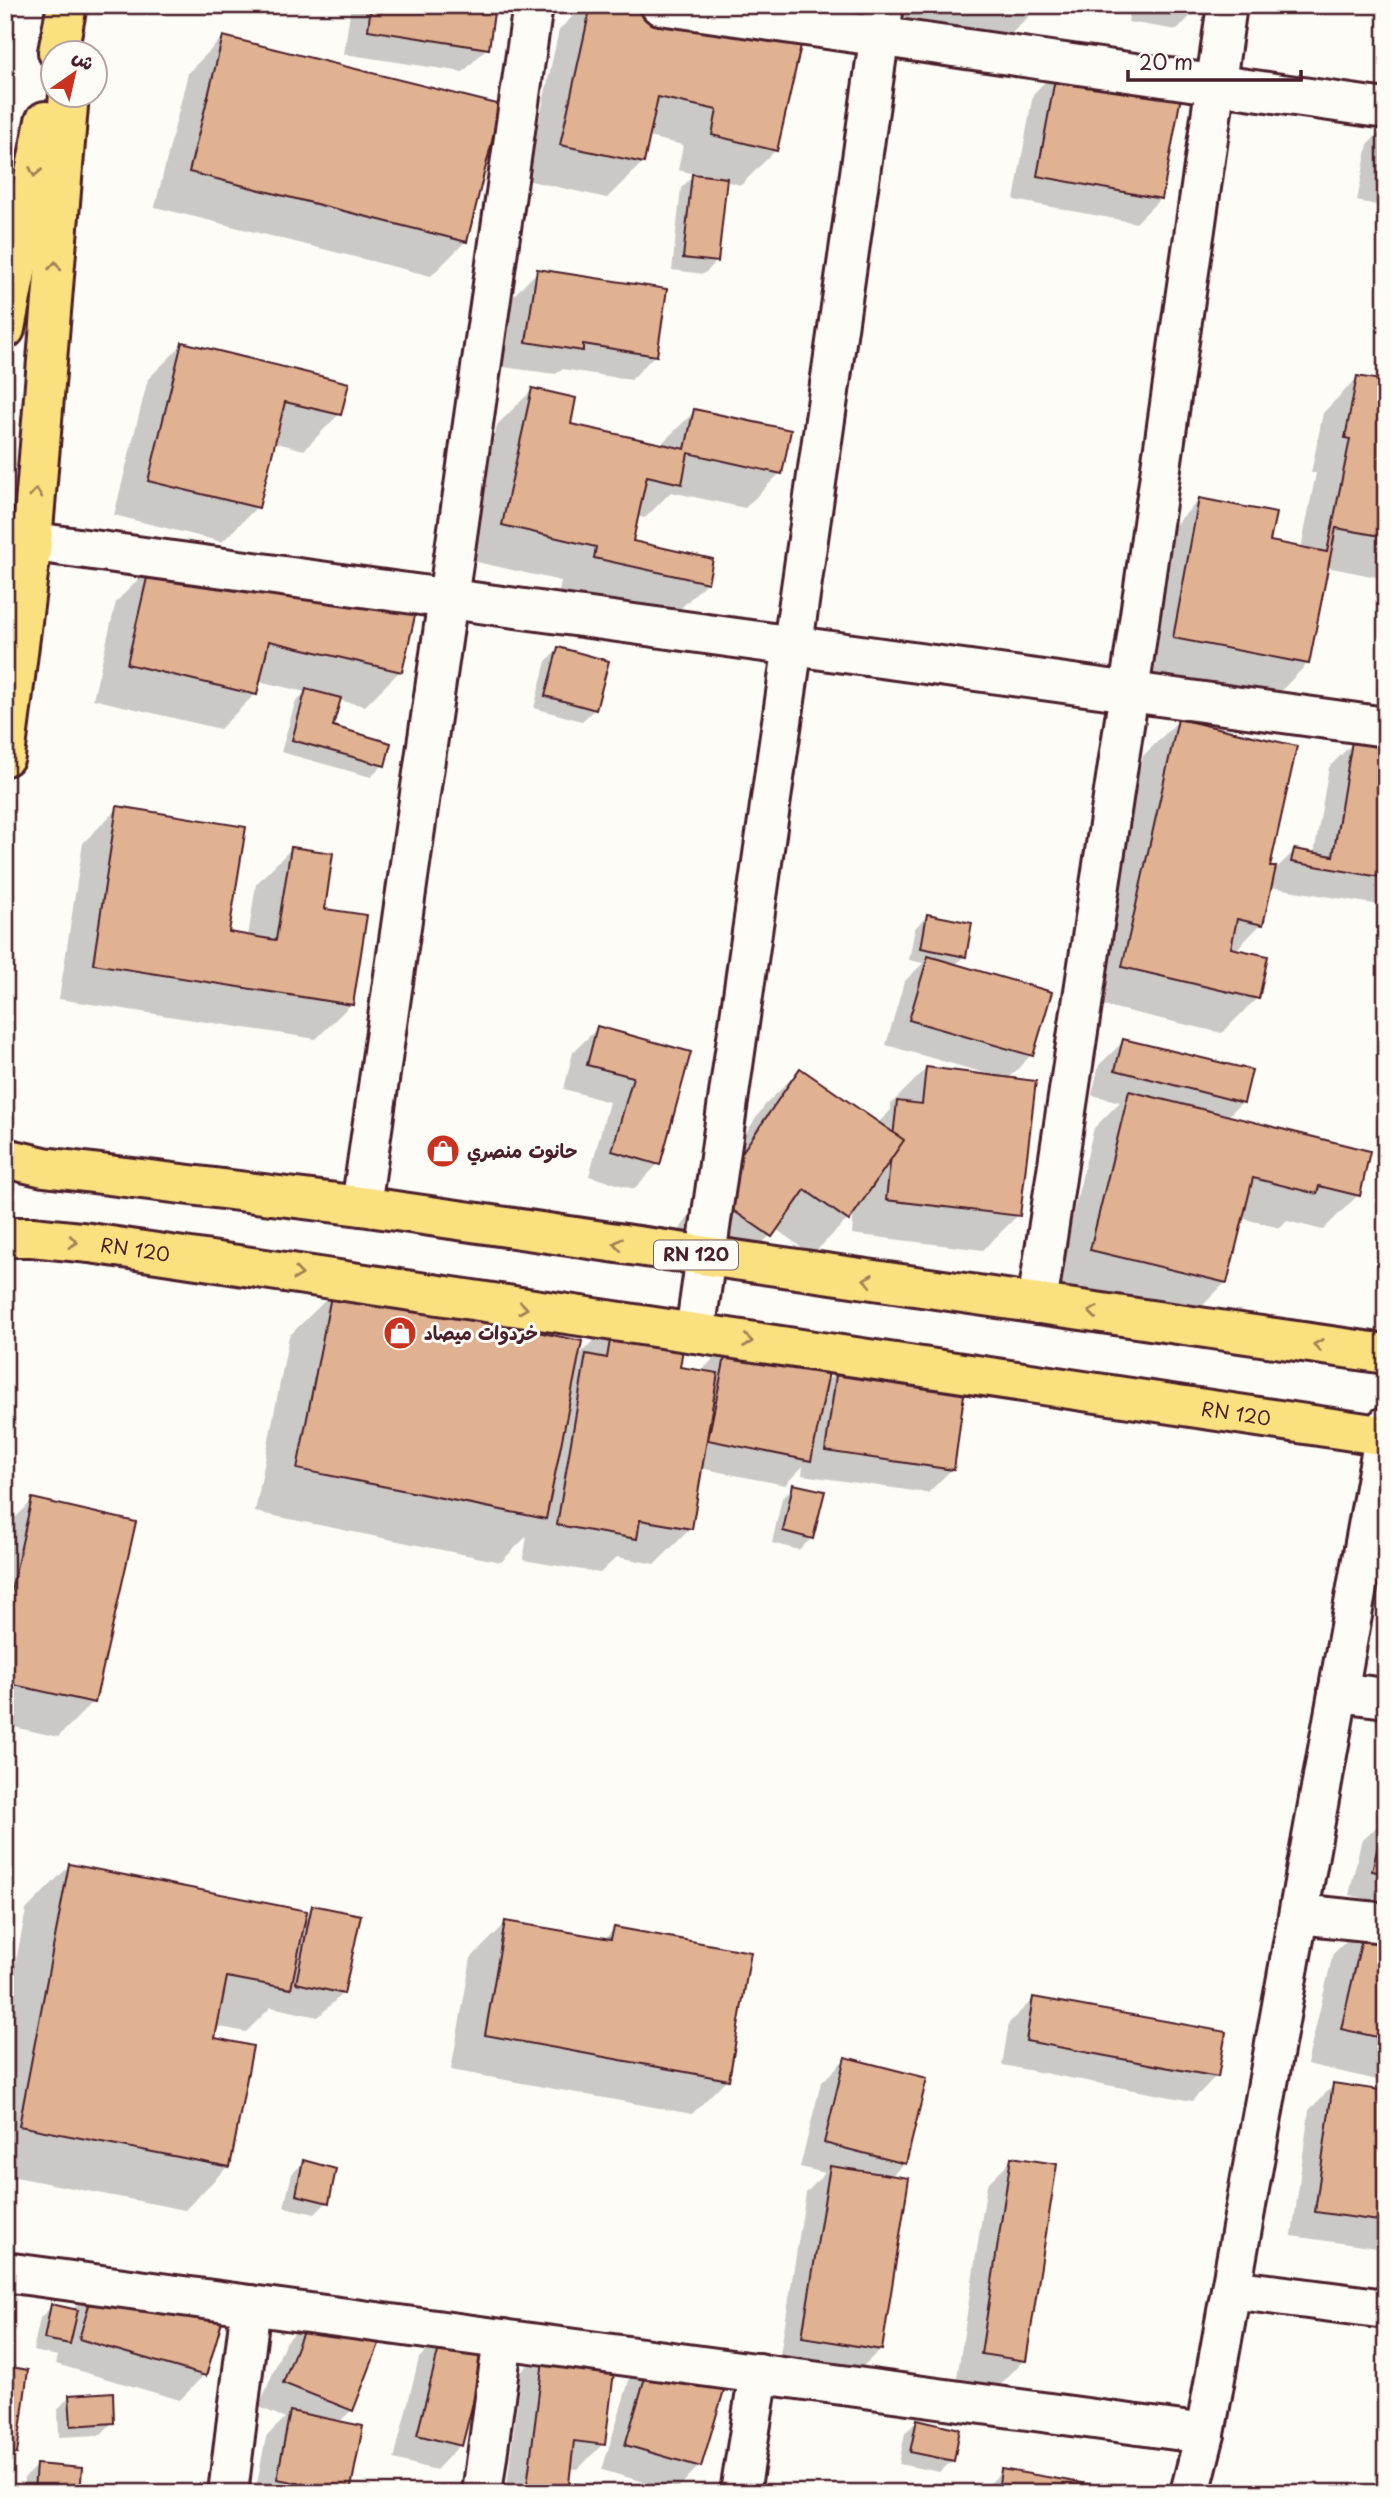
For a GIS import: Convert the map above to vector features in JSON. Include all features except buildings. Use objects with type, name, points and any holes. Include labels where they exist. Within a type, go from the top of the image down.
[{"type":"main road","points":[[61,38],[67,5]]},
{"type":"main road","points":[[73,38],[76,5]]},
{"type":"main road","points":[[5,329],[47,108]]},
{"type":"main road","points":[[5,755],[19,540],[67,108]]},
{"type":"main road","name":"RN 120","points":[[5,1158],[44,1167],[361,1206],[1386,1354]]},
{"type":"main road","name":"RN 120","points":[[5,1237],[89,1243],[1385,1436]]},
{"type":"street","points":[[361,1206],[533,5]]},
{"type":"street","points":[[660,5],[882,22],[1216,86],[1386,109]]},
{"type":"street","points":[[1037,1304],[1129,692],[1227,5]]},
{"type":"street","points":[[695,1333],[882,22]]},
{"type":"street","points":[[19,540],[1386,727]]},
{"type":"street","points":[[1190,2493],[1206,2434],[1386,1426]]},
{"type":"street","points":[[1338,1692],[1386,1698]]},
{"type":"street","points":[[1299,1913],[1386,1923]]},
{"type":"street","points":[[5,2272],[1206,2434]]},
{"type":"street","points":[[1231,2288],[1386,2309]]},
{"type":"street","points":[[228,2493],[251,2305]]},
{"type":"street","points":[[482,2493],[503,2339]]},
{"type":"street","points":[[740,2493],[759,2373]]},
{"type":"place","name":"حانوت منصري","points":[[443,1151]]},
{"type":"place","name":"خردوات ميصاد","points":[[400,1333]]}]
